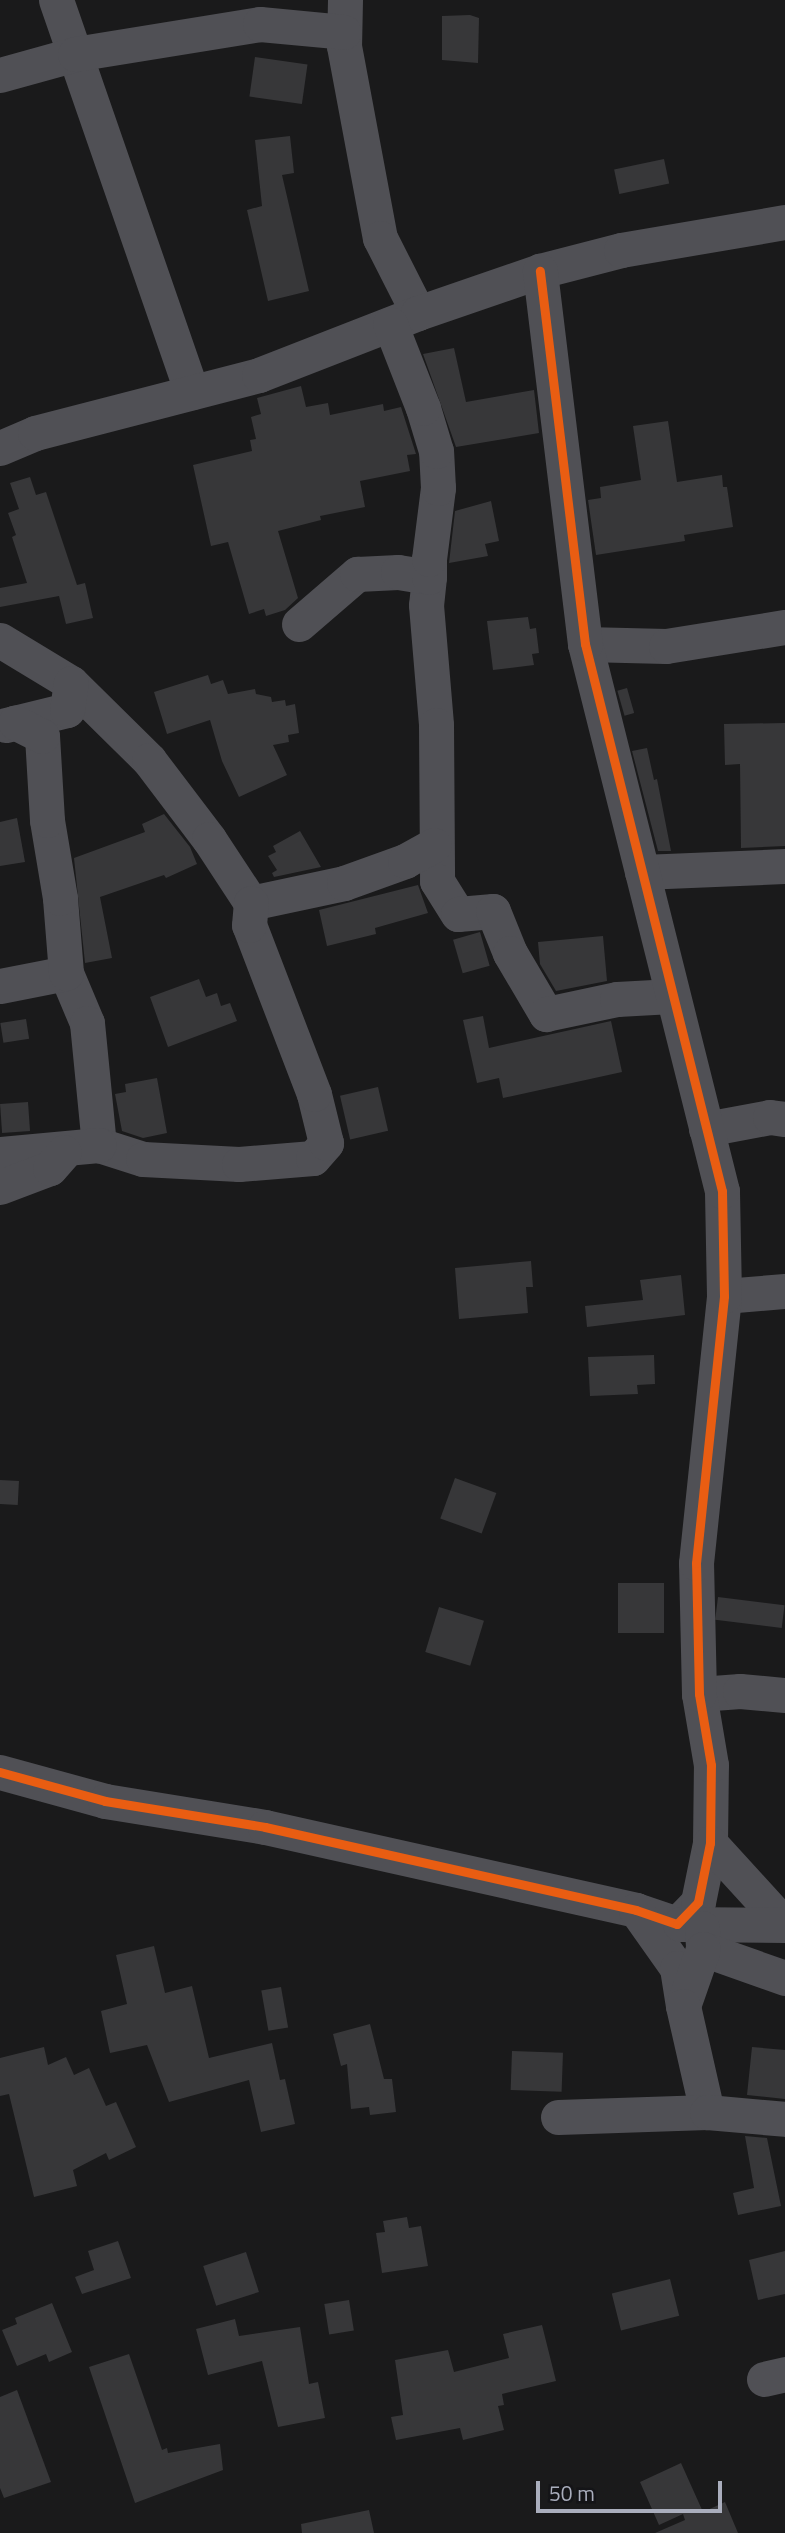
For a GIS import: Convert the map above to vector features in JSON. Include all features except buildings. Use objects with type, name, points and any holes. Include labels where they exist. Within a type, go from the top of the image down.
[{"type":"street","points":[[56,0],[192,392]]},
{"type":"street","points":[[0,75],[75,54],[260,24],[345,16],[360,146],[380,238],[404,318],[423,408],[436,451],[438,488],[426,605],[432,650],[437,778],[434,845],[436,881],[458,914],[493,911],[510,953],[546,1014],[617,999],[672,996]]},
{"type":"street","points":[[0,448],[35,433],[259,375],[404,318],[540,271],[621,250],[785,222]]},
{"type":"street","points":[[540,271],[585,643],[722,1191],[724,1296],[696,1563],[699,1694],[711,1765],[710,1843],[698,1902],[683,2006]]},
{"type":"street","points":[[299,624],[357,574],[398,572],[429,577]]},
{"type":"street","points":[[585,643],[666,646],[785,627]]},
{"type":"street","points":[[0,639],[71,683],[149,760],[209,839],[251,904],[249,925],[314,1094],[326,1143],[313,1158],[239,1164],[143,1159],[83,1147],[0,1154]]},
{"type":"street","points":[[7,724],[67,710],[71,683]]},
{"type":"street","points":[[7,724],[42,736],[47,820],[60,898],[66,973],[87,1023],[83,1147]]},
{"type":"street","points":[[251,904],[344,883],[405,862],[434,845]]},
{"type":"street","points":[[642,872],[785,866]]},
{"type":"street","points":[[0,986],[66,973]]},
{"type":"street","points":[[706,1129],[769,1117],[785,1119]]},
{"type":"street","points":[[0,1187],[50,1168],[83,1147]]},
{"type":"street","points":[[724,1296],[785,1291]]},
{"type":"street","points":[[699,1694],[740,1691],[785,1695]]},
{"type":"street","points":[[0,1772],[105,1801],[265,1827],[606,1906],[636,1910],[694,1932],[785,1978]]},
{"type":"street","points":[[710,1843],[785,1925]]},
{"type":"street","points":[[636,1910],[677,1968],[707,2112]]},
{"type":"street","points":[[694,1932],[785,1925]]},
{"type":"street","points":[[558,2117],[707,2112],[785,2119]]},
{"type":"cycle path","points":[[0,1772],[105,1801],[265,1827],[636,1910],[677,1924],[698,1902],[710,1843],[711,1765],[699,1694],[696,1563],[724,1296],[722,1191],[585,644],[540,271]]}]
